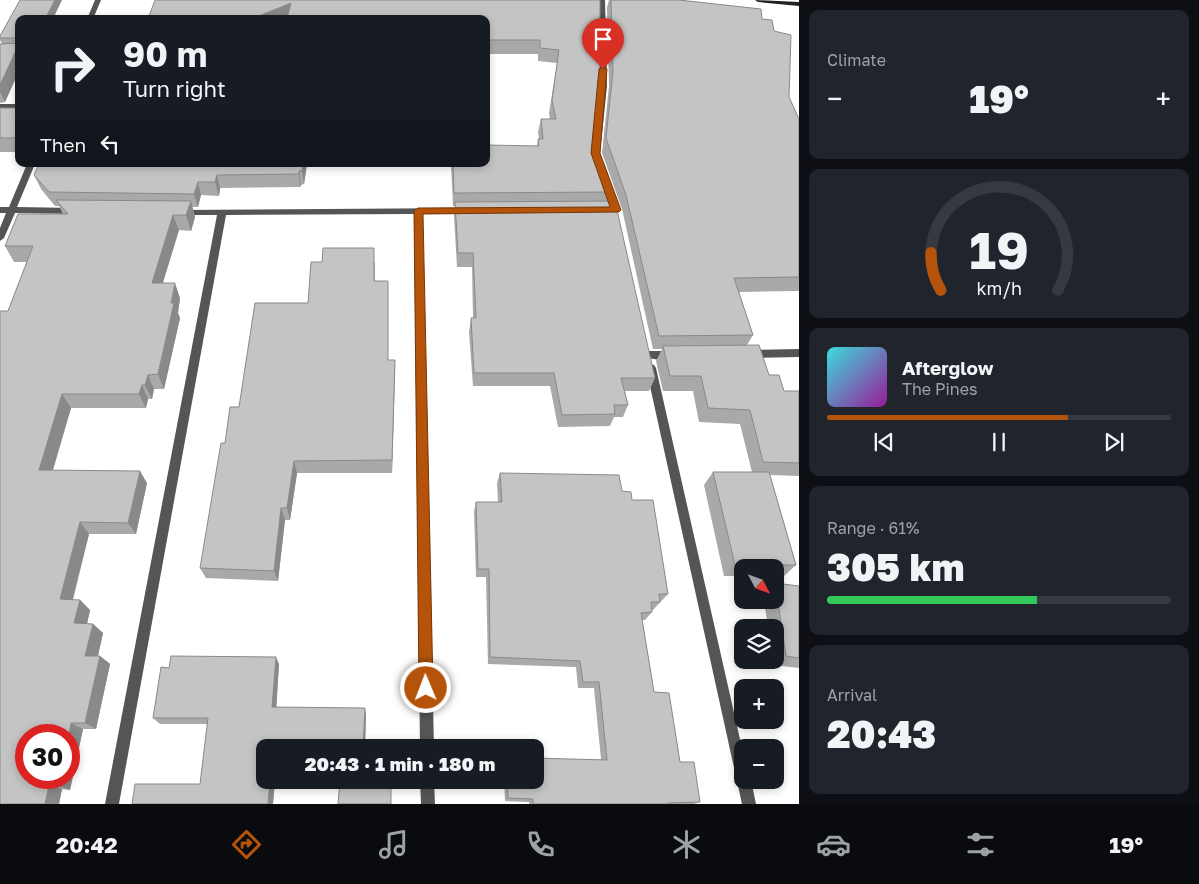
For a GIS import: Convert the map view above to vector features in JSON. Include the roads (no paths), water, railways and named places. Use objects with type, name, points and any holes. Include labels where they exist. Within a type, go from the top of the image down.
[{"type":"street","points":[[92,15],[98,0]]},
{"type":"street","points":[[602,0],[603,86],[596,153],[602,172]]},
{"type":"street","points":[[758,0],[799,4]]},
{"type":"street","points":[[0,106],[15,106]]},
{"type":"street","points":[[0,238],[30,167]]},
{"type":"street","points":[[0,210],[82,211]]},
{"type":"street","points":[[418,211],[427,739]]},
{"type":"street","points":[[172,212],[478,211]]},
{"type":"street","points":[[112,804],[222,212]]},
{"type":"street","points":[[686,355],[647,350],[734,739]]},
{"type":"street","points":[[742,354],[799,353]]},
{"type":"street","points":[[427,789],[428,804]]},
{"type":"street","points":[[746,789],[749,804]]}]
